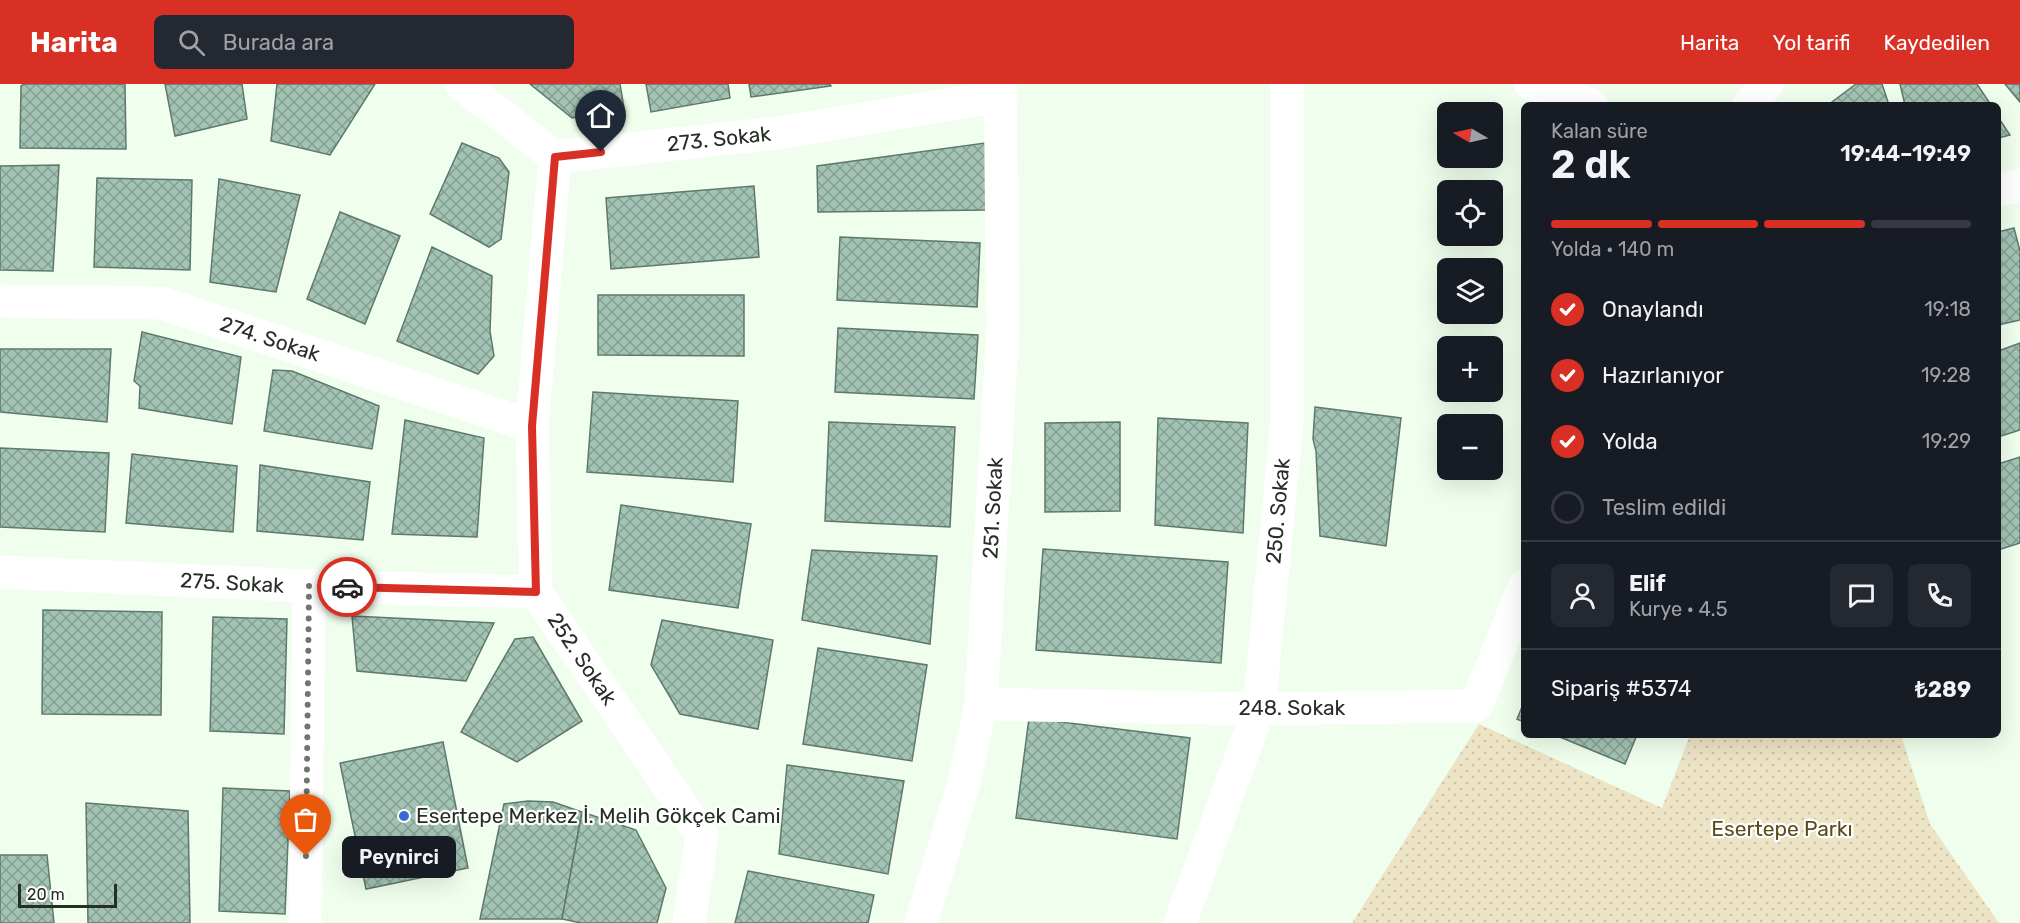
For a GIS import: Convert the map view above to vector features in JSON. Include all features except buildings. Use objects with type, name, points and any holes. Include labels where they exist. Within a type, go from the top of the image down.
[{"type":"street","points":[[461,84],[555,157]]},
{"type":"street","name":"250. Sokak","points":[[1180,923],[1259,709],[1287,423],[1287,84]]},
{"type":"street","points":[[1531,84],[1584,102]]},
{"type":"street","points":[[1594,102],[1599,84]]},
{"type":"street","points":[[1752,102],[1767,84]]},
{"type":"street","name":"273. Sokak","points":[[555,157],[786,132],[1000,90]]},
{"type":"street","name":"251. Sokak","points":[[921,923],[965,779],[981,704],[1003,325],[1000,90]]},
{"type":"street","name":"252. Sokak","points":[[555,157],[532,426],[536,592],[702,835],[689,923]]},
{"type":"street","points":[[2001,189],[2020,185]]},
{"type":"street","name":"274. Sokak","points":[[0,301],[162,303],[532,426]]},
{"type":"street","name":"275. Sokak","points":[[0,572],[309,586],[536,592]]},
{"type":"street","points":[[305,923],[309,586]]},
{"type":"street","name":"248. Sokak","points":[[981,704],[1259,709],[1476,706],[1521,594]]},
{"type":"green space","name":"Esertepe Parkı","points":[[1479,724],[1662,808],[1689,738],[1902,738],[1930,824],[1999,923],[1352,923]]},
{"type":"way so far","points":[[306,856],[309,586],[347,587]]},
{"type":"place","name":"Esertepe Merkez İ. Melih Gökçek Cami","points":[[404,816]]},
{"type":"place","name":"Peynirci","points":[[306,856]]},
{"type":"route","points":[[347,587],[536,592],[532,426],[555,157],[601,152]]}]
